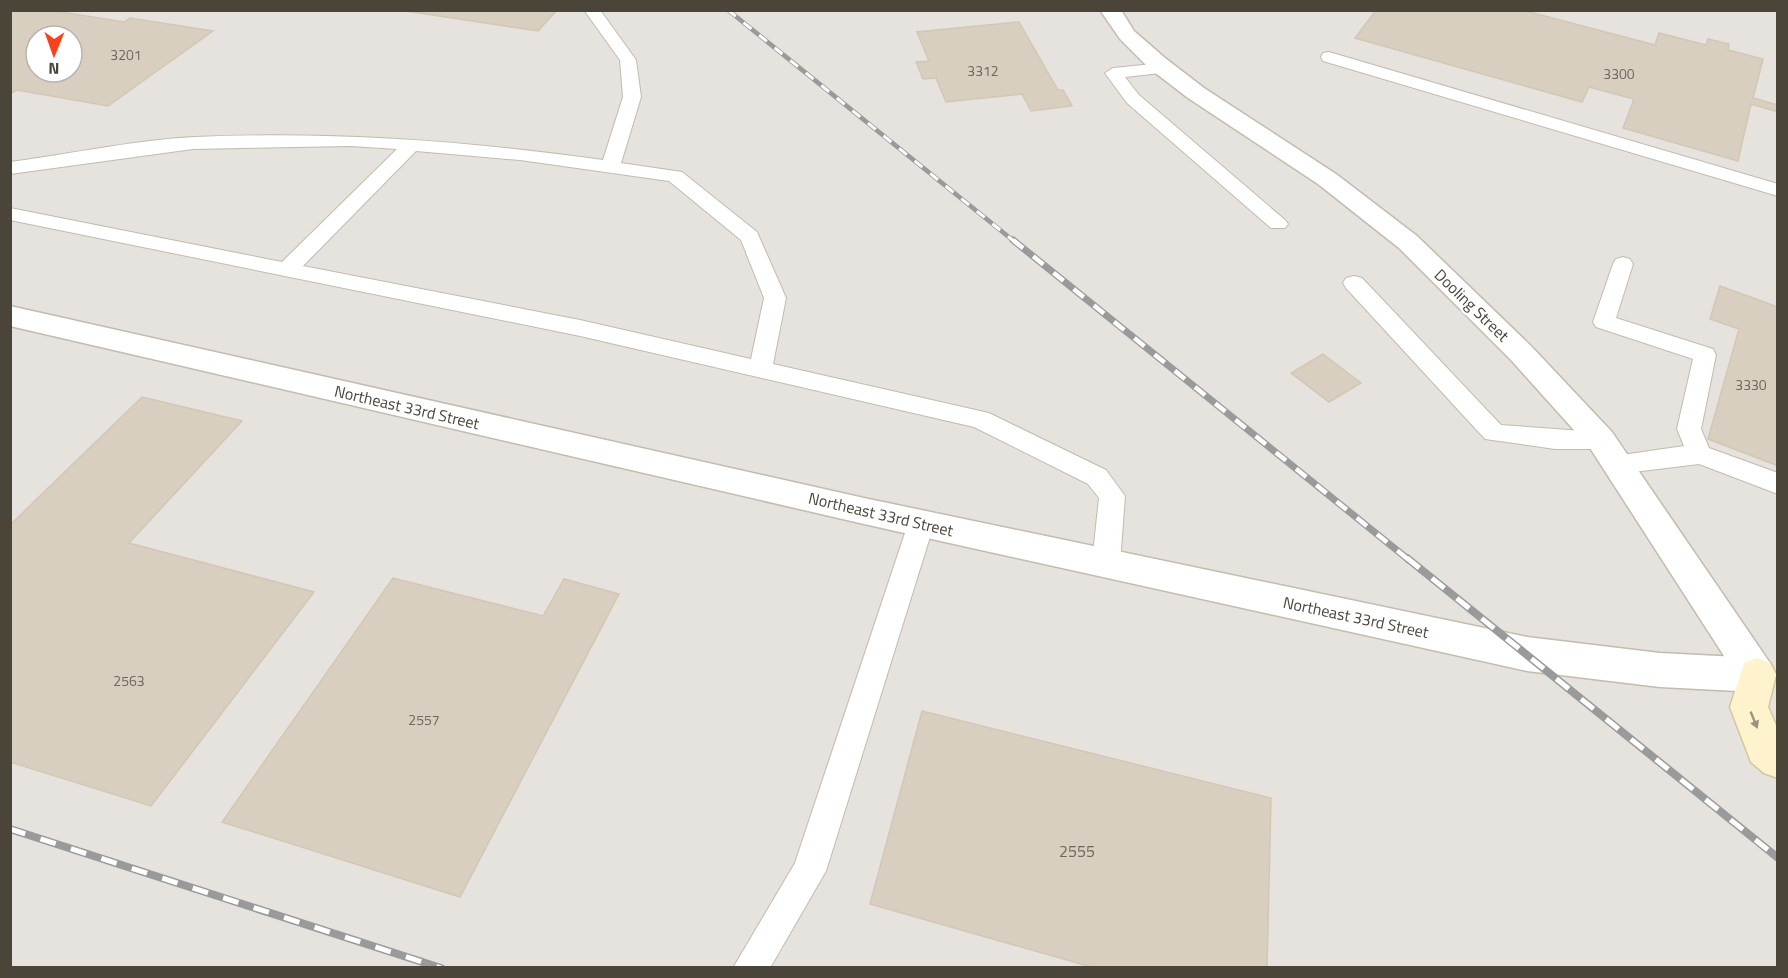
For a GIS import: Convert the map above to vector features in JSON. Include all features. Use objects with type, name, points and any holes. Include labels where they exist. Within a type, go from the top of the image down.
[{"type":"main road","points":[[1771,680],[1749,707],[1765,749],[1778,759]]},
{"type":"street","name":"Dooling Street","points":[[1110,10],[1127,35],[1196,93],[1327,179],[1408,242],[1521,353],[1601,440],[1771,680]]},
{"type":"street","name":"Northeast 33rd Street","points":[[10,316],[921,524],[1527,654],[1660,670],[1771,680]]},
{"type":"lane","points":[[592,10],[628,60],[632,98],[610,167]]},
{"type":"lane","points":[[1329,57],[1778,190]]},
{"type":"lane","points":[[1164,68],[1113,73],[1133,99],[1278,224]]},
{"type":"lane","points":[[10,168],[194,143],[351,140],[520,154],[675,176],[750,237],[776,298],[761,368]]},
{"type":"lane","points":[[285,271],[412,145]]},
{"type":"lane","points":[[10,214],[285,271],[580,328],[980,418],[1096,477],[1112,496],[1106,563]]},
{"type":"lane","points":[[1623,264],[1604,322],[1705,355],[1689,429],[1701,454]]},
{"type":"lane","points":[[1354,284],[1494,433],[1555,440],[1601,440]]},
{"type":"lane","points":[[1617,464],[1701,454],[1778,484]]},
{"type":"lane","points":[[750,968],[808,871],[921,524]]},
{"type":"shaded area","points":[[10,11],[1777,11],[1777,967],[11,967]]},
{"type":"building","points":[[10,10],[49,10],[124,22],[130,18],[213,31],[108,106],[17,90],[10,94]]},
{"type":"building","points":[[399,10],[557,10],[538,31]]},
{"type":"building","points":[[1376,10],[1522,10],[1655,45],[1659,33],[1706,45],[1708,39],[1729,44],[1728,50],[1763,59],[1753,98],[1778,105],[1778,112],[1751,104],[1738,161],[1623,128],[1634,99],[1589,87],[1582,102],[1355,38]]},
{"type":"building","points":[[1019,22],[1058,90],[1063,90],[1072,106],[1031,111],[1022,94],[946,102],[936,78],[923,79],[916,62],[929,61],[917,32]]},
{"type":"building","points":[[1720,286],[1778,307],[1778,466],[1708,439],[1739,329],[1710,319]]},
{"type":"building","points":[[1323,354],[1361,383],[1329,402],[1291,373]]},
{"type":"building","points":[[142,397],[242,421],[129,543],[314,592],[151,806],[10,762],[10,525]]},
{"type":"building","points":[[393,578],[543,616],[564,579],[619,594],[460,897],[222,822]]},
{"type":"building","points":[[922,711],[1271,798],[1267,968],[1095,968],[870,904]]},
{"type":"railway","points":[[728,10],[1015,242]]},
{"type":"railway","points":[[1013,240],[1409,560]]},
{"type":"railway","points":[[1407,558],[1778,858]]},
{"type":"railway","points":[[10,829],[441,968]]}]
